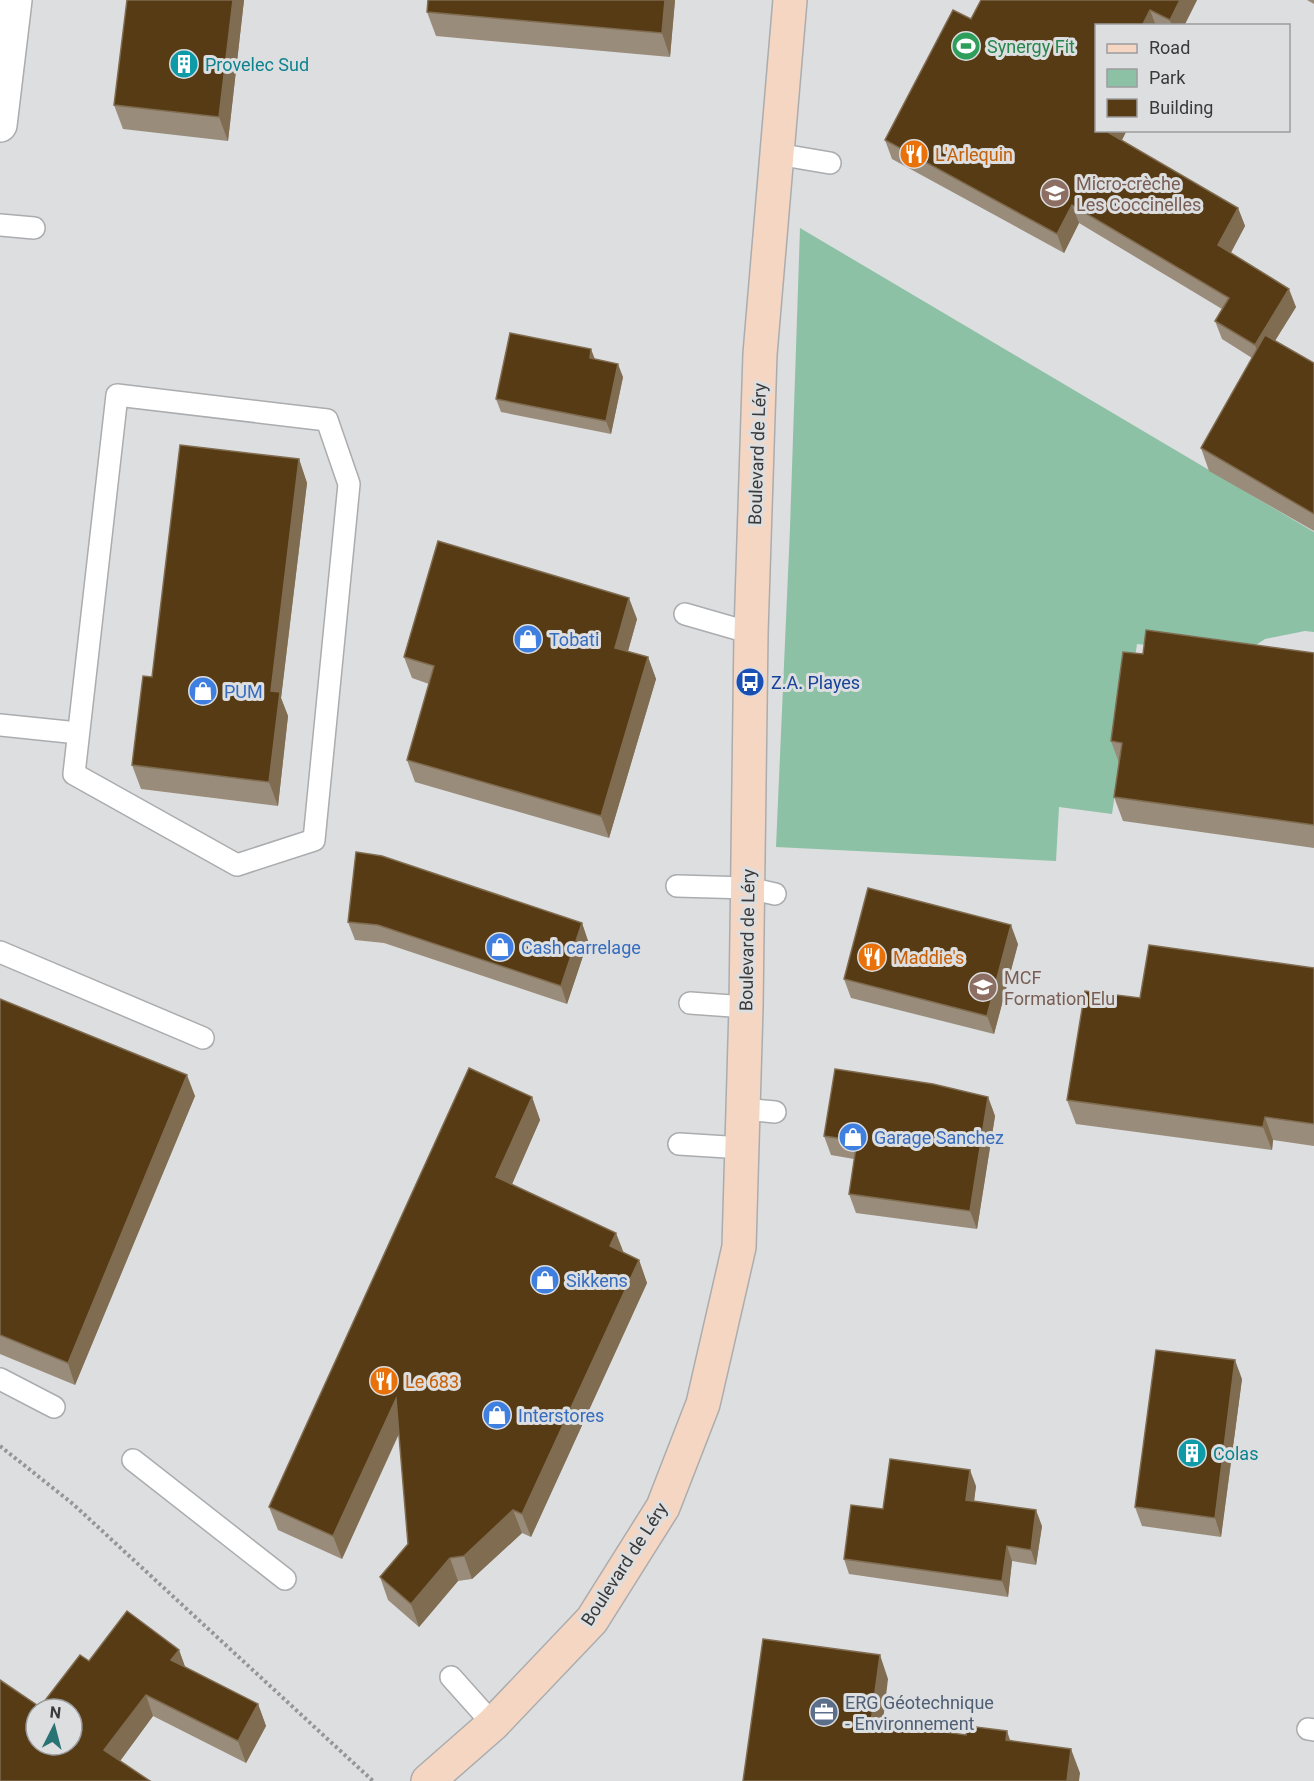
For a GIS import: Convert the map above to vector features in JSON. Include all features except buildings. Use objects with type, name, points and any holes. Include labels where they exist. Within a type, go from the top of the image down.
[{"type":"street","points":[[0,125],[15,0]]},
{"type":"street","name":"Boulevard de Léry","points":[[428,1781],[493,1724],[592,1620],[663,1507],[703,1404],[739,1247],[743,1148],[759,1110],[746,1007],[761,891],[751,633],[760,354],[790,0]]},
{"type":"lane","points":[[777,154],[830,163]]},
{"type":"lane","points":[[0,225],[34,228]]},
{"type":"lane","points":[[117,395],[327,420],[349,484],[314,840],[237,865],[74,774],[78,733],[117,395]]},
{"type":"lane","points":[[685,614],[751,633]]},
{"type":"lane","points":[[0,725],[78,733]]},
{"type":"lane","points":[[677,886],[761,891]]},
{"type":"lane","points":[[0,952],[203,1038]]},
{"type":"lane","points":[[690,1002],[746,1007]]},
{"type":"lane","points":[[679,1144],[743,1148]]},
{"type":"lane","points":[[0,1379],[54,1407]]},
{"type":"lane","points":[[133,1460],[285,1580]]},
{"type":"lane","points":[[451,1677],[493,1724]]},
{"type":"path","points":[[0,1446],[74,1504],[373,1781]]},
{"type":"green space","points":[[800,228],[1314,532],[1314,632],[1305,631],[1265,639],[1241,655],[1137,644],[1112,814],[1059,807],[1056,861],[776,847]]},
{"type":"place","name":"Synergy Fit","points":[[966,46]]},
{"type":"place","name":"Provelec Sud","points":[[184,64]]},
{"type":"place","name":"L'Arlequin","points":[[914,154]]},
{"type":"place","name":"Micro-crèche Les Coccinelles","points":[[1055,193]]},
{"type":"place","name":"Tobati","points":[[528,639]]},
{"type":"place","name":"Z.A. Playes","points":[[750,682]]},
{"type":"place","name":"PUM","points":[[203,691]]},
{"type":"place","name":"Cash carrelage","points":[[500,947]]},
{"type":"place","name":"Maddie's","points":[[872,957]]},
{"type":"place","name":"MCF Formation Elu","points":[[983,987]]},
{"type":"place","name":"Garage Sanchez","points":[[853,1137]]},
{"type":"place","name":"Sikkens","points":[[545,1280]]},
{"type":"place","name":"Le 683","points":[[384,1381]]},
{"type":"place","name":"Interstores","points":[[497,1415]]},
{"type":"place","name":"Colas","points":[[1192,1453]]},
{"type":"place","name":"ERG Géotechnique - Environnement","points":[[824,1712]]}]
